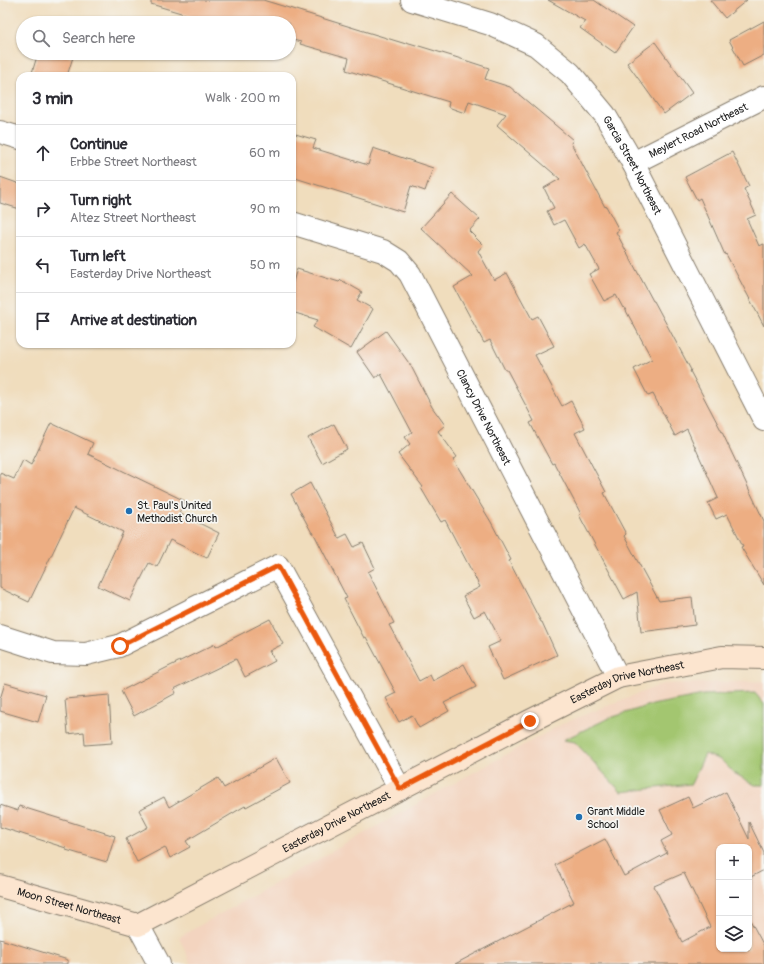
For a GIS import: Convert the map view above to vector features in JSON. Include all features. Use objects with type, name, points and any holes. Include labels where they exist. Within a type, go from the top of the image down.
[{"type":"street","name":"Garcia Street Northeast","points":[[412,0],[490,24],[536,45],[570,73],[605,115],[633,163],[764,420]]},
{"type":"street","name":"Meylert Road Northeast","points":[[633,163],[764,97]]},
{"type":"street","points":[[0,132],[16,137]]},
{"type":"street","name":"Clancy Drive Northeast","points":[[296,224],[383,251],[399,261],[410,274],[618,677]]},
{"type":"street","points":[[0,636],[53,653],[86,654],[120,646],[278,566],[400,789]]},
{"type":"street","name":"Easterday Drive Northeast","points":[[138,925],[530,721],[618,677],[722,657],[764,658]]},
{"type":"street","name":"Moon Street Northeast","points":[[0,886],[138,925]]},
{"type":"street","points":[[138,925],[159,964]]},
{"type":"shaded area","name":"Grant Middle School","points":[[764,681],[764,964],[191,964],[179,937],[564,723],[663,684]]},
{"type":"green space","points":[[755,693],[764,704],[764,785],[755,785],[734,773],[721,760],[705,754],[691,784],[621,792],[575,742],[563,740],[607,719],[647,706],[703,695]]},
{"type":"building","points":[[151,0],[263,0],[406,44],[406,42],[455,57],[489,68],[485,79],[510,87],[573,140],[571,143],[619,230],[616,232],[691,370],[690,371],[721,430],[764,521],[764,585],[741,547],[743,546],[727,514],[716,519],[708,503],[718,498],[687,429],[675,436],[653,394],[648,396],[634,369],[652,359],[624,307],[623,308],[616,295],[604,301],[589,274],[599,269],[585,244],[579,248],[564,220],[554,225],[547,211],[554,208],[544,188],[560,179],[497,125],[506,114],[469,101],[465,113],[448,107],[449,102],[346,70],[349,58],[300,44],[301,42],[296,41],[296,16],[191,16],[151,4]]},
{"type":"building","points":[[548,0],[594,0],[633,27],[615,53],[580,28],[585,21]]},
{"type":"building","points":[[710,0],[747,0],[725,18]]},
{"type":"building","points":[[764,21],[764,55],[743,66],[729,40]]},
{"type":"building","points":[[655,42],[692,93],[664,114],[627,63]]},
{"type":"building","points":[[36,60],[72,60],[68,72],[32,72]]},
{"type":"building","points":[[296,134],[316,140],[313,148],[368,165],[373,148],[433,168],[425,191],[411,186],[403,212],[296,178]]},
{"type":"building","points":[[732,152],[749,186],[744,189],[756,215],[747,219],[759,246],[764,244],[764,326],[726,254],[725,255],[700,198],[697,200],[685,177]]},
{"type":"building","points":[[0,177],[16,183],[16,208],[0,203]]},
{"type":"building","points":[[452,194],[480,219],[469,231],[483,245],[478,251],[494,280],[507,273],[532,319],[538,316],[554,346],[535,355],[562,406],[571,401],[585,428],[575,433],[626,534],[624,536],[659,601],[692,597],[695,625],[641,632],[637,592],[624,599],[579,515],[581,514],[554,463],[552,464],[530,423],[534,421],[507,370],[505,370],[490,340],[484,343],[454,287],[473,276],[421,228]]},
{"type":"building","points":[[297,269],[339,282],[341,280],[362,292],[357,300],[373,309],[351,349],[313,327],[318,320],[296,313]]},
{"type":"building","points":[[386,331],[411,366],[432,407],[445,425],[438,431],[457,457],[453,459],[491,522],[511,560],[509,561],[542,622],[557,655],[503,680],[488,647],[501,641],[485,611],[474,617],[463,596],[480,587],[445,520],[441,522],[421,488],[423,487],[398,454],[410,444],[405,437],[412,432],[381,374],[375,378],[357,352]]},
{"type":"building","name":"St. Paul's United Methodist Church","points":[[51,423],[93,443],[88,454],[185,501],[179,513],[219,533],[207,558],[170,540],[157,567],[149,563],[130,601],[98,586],[123,532],[74,508],[29,602],[0,588],[0,473],[14,479],[23,460],[31,465]]},
{"type":"building","points":[[334,424],[347,449],[322,463],[308,438]]},
{"type":"building","points":[[310,483],[339,538],[347,534],[354,547],[363,543],[375,568],[368,572],[394,623],[389,625],[419,681],[430,675],[433,681],[464,664],[476,687],[444,703],[449,711],[419,728],[412,715],[399,722],[386,698],[396,693],[366,637],[364,638],[344,599],[347,598],[313,532],[312,533],[291,494]]},
{"type":"building","points":[[270,619],[283,644],[269,651],[275,661],[245,677],[236,659],[174,689],[176,693],[134,716],[121,691],[215,644],[216,647]]},
{"type":"building","points":[[5,683],[46,695],[38,722],[0,711],[0,699]]},
{"type":"building","points":[[109,695],[112,743],[85,745],[84,732],[68,734],[65,699]]},
{"type":"building","points":[[276,758],[290,783],[246,807],[245,806],[186,841],[190,847],[170,858],[165,847],[137,862],[126,839],[148,827],[139,810],[164,797],[169,807],[218,778],[224,788]]},
{"type":"building","points":[[726,792],[749,839],[749,822],[764,853],[764,870],[752,876],[752,844],[716,844],[716,952],[752,952],[752,924],[764,946],[764,964],[455,964],[574,902],[555,865],[605,839],[624,876],[667,853],[661,841],[672,835],[660,810],[688,797],[693,808]],"holes":[[[684,873],[710,927],[682,942],[654,886]]]},
{"type":"building","points":[[0,805],[18,811],[19,806],[115,836],[107,862],[66,850],[66,848],[0,827]]},
{"type":"building","points":[[0,939],[68,960],[68,964],[0,964]]},
{"type":"place","name":"St. Paul's United Methodist Church","points":[[129,511]]},
{"type":"place","name":"Grant Middle School","points":[[579,817]]},
{"type":"route","points":[[120,646],[278,566],[400,789],[530,721]]}]
